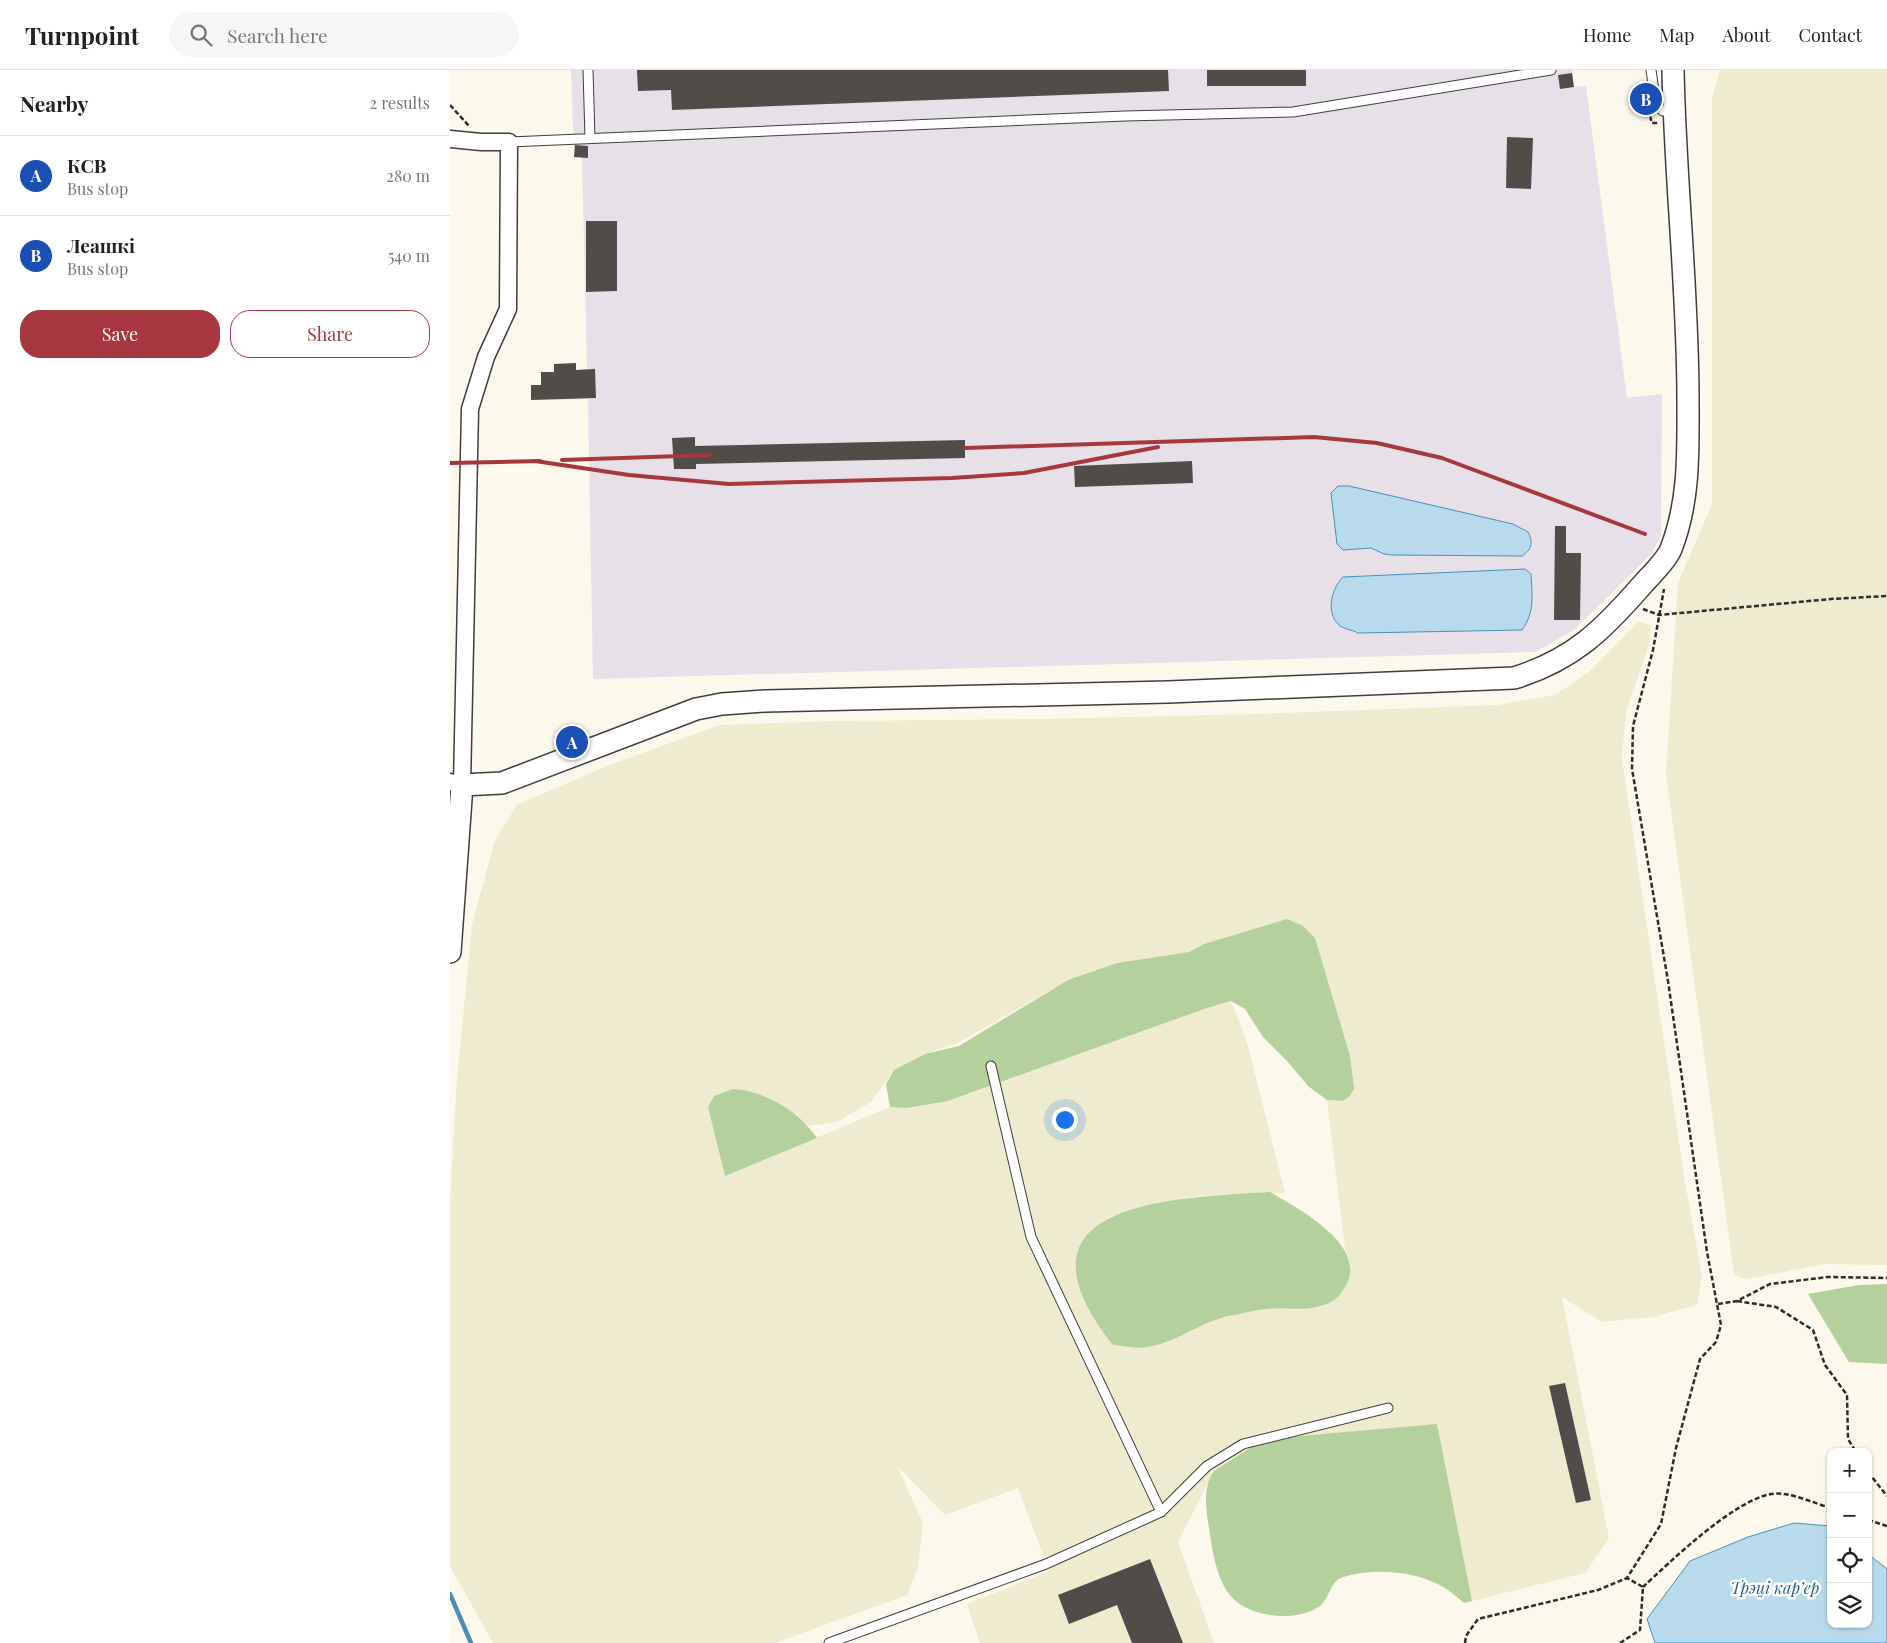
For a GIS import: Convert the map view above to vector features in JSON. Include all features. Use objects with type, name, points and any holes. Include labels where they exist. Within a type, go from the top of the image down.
[{"type":"street","points":[[456,783],[502,783],[571,758],[671,717],[722,704],[765,700],[1168,692],[1446,682],[1514,678],[1540,670],[1562,659],[1599,632],[1648,578],[1670,551],[1684,510],[1688,474],[1688,344],[1673,70]]},
{"type":"street","points":[[450,140],[509,142],[508,310],[486,357],[470,408],[450,952]]},
{"type":"lane","points":[[588,70],[590,138]]},
{"type":"lane","points":[[509,142],[1125,116],[1293,112],[1551,70]]},
{"type":"lane","points":[[1651,70],[1656,105],[1663,111],[1674,110]]},
{"type":"lane","points":[[991,1066],[1031,1238],[1161,1512]]},
{"type":"lane","points":[[829,1643],[1046,1564],[1161,1512],[1207,1466],[1243,1444],[1388,1408]]},
{"type":"path","points":[[450,105],[483,142]]},
{"type":"path","points":[[1465,1643],[1466,1636],[1478,1620],[1598,1590],[1627,1578],[1660,1524],[1676,1448],[1700,1360],[1716,1342],[1721,1325],[1707,1252],[1668,981],[1632,769],[1633,726],[1664,588]]},
{"type":"path","points":[[1659,615],[1830,599],[1887,596]]},
{"type":"path","points":[[1737,1301],[1770,1284],[1828,1277],[1887,1278]]},
{"type":"path","points":[[1718,1304],[1737,1301],[1776,1307],[1813,1330],[1825,1365],[1847,1395],[1848,1439],[1854,1448]]},
{"type":"path","points":[[1872,1477],[1887,1496]]},
{"type":"path","points":[[1620,1643],[1640,1630],[1644,1587],[1686,1546],[1747,1503],[1772,1494],[1797,1498],[1827,1507]]},
{"type":"path","points":[[1872,1521],[1887,1526]]},
{"type":"path","points":[[1627,1578],[1644,1587]]},
{"type":"shaded area","points":[[571,70],[1572,70],[1574,87],[1586,86],[1627,398],[1662,394],[1661,536],[1651,554],[1574,630],[1535,652],[593,679],[588,399],[531,400],[531,385],[541,385],[541,372],[554,372],[554,364],[576,363],[576,370],[587,369],[582,158],[574,157]]},
{"type":"shaded area","points":[[1720,70],[1887,70],[1887,1265],[1825,1264],[1746,1279],[1734,1275],[1666,774],[1678,583],[1712,504],[1712,99]]},
{"type":"shaded area","points":[[1638,622],[1651,625],[1650,642],[1626,712],[1622,759],[1685,1182],[1702,1276],[1697,1305],[1653,1317],[1602,1322],[1562,1297],[1609,1538],[1585,1573],[1472,1601],[1437,1425],[1214,1471],[1178,1542],[1214,1643],[980,1643],[967,1604],[1049,1571],[1018,1488],[945,1515],[897,1466],[923,1523],[918,1568],[907,1595],[775,1643],[493,1643],[450,1566],[450,1200],[457,1079],[472,925],[495,840],[517,805],[607,766],[720,725],[835,721],[1259,714],[1498,705],[1555,695],[1588,673]],"holes":[[[1287,919],[1354,1089],[1350,1096],[1343,1101],[1327,1100],[1345,1249],[1351,1265],[1300,1310],[1267,1308],[1217,1319],[1162,1344],[1109,1217],[1197,1196],[1285,1193],[1246,1039],[1231,1001],[949,1101],[907,1108],[890,1107],[725,1176],[708,1107],[714,1096],[733,1089],[773,1100],[809,1126],[837,1122],[871,1102],[894,1070],[925,1054],[958,1043],[1068,980],[1117,963],[1189,952],[1204,944]]]},
{"type":"green space","points":[[1287,919],[1303,926],[1315,938],[1350,1056],[1354,1089],[1350,1096],[1343,1101],[1327,1100],[1308,1086],[1263,1037],[1245,1009],[1231,1001],[948,1101],[907,1108],[890,1107],[886,1084],[894,1070],[925,1054],[959,1046],[1068,980],[1117,963],[1189,952],[1204,944]]},
{"type":"green space","points":[[733,1089],[757,1094],[780,1104],[801,1119],[817,1138],[725,1176],[708,1107],[714,1096]]},
{"type":"green space","points":[[1270,1192],[1296,1207],[1326,1229],[1338,1241],[1347,1255],[1350,1269],[1347,1283],[1338,1297],[1328,1304],[1315,1307],[1266,1309],[1229,1316],[1158,1345],[1139,1348],[1113,1345],[1083,1298],[1076,1262],[1087,1235],[1112,1217],[1147,1205],[1188,1198]]},
{"type":"green space","points":[[1887,1284],[1887,1364],[1849,1362],[1808,1294],[1859,1285]]},
{"type":"green space","points":[[1437,1424],[1472,1601],[1464,1603],[1451,1592],[1432,1581],[1394,1572],[1368,1572],[1343,1577],[1335,1582],[1320,1606],[1298,1615],[1285,1616],[1259,1613],[1237,1602],[1229,1594],[1217,1569],[1207,1514],[1207,1487],[1214,1471],[1258,1443],[1300,1436]]},
{"type":"water","points":[[1338,486],[1349,486],[1513,524],[1528,532],[1531,546],[1522,556],[1392,555],[1384,554],[1371,548],[1343,550],[1337,544],[1331,493]]},
{"type":"water","points":[[1525,569],[1531,574],[1532,603],[1529,617],[1522,630],[1358,633],[1339,625],[1332,614],[1333,594],[1343,577]]},
{"type":"water","name":"Трэці карʼер","points":[[1794,1523],[1827,1526],[1827,1628],[1872,1628],[1872,1557],[1887,1569],[1887,1643],[1655,1643],[1647,1619],[1690,1561],[1748,1537]]},
{"type":"building","points":[[637,70],[1168,70],[1169,91],[672,110],[671,90],[638,91]]},
{"type":"building","points":[[1207,70],[1306,70],[1306,86],[1207,86]]},
{"type":"building","points":[[1572,73],[1574,87],[1560,89],[1558,75]]},
{"type":"building","points":[[1507,137],[1533,138],[1531,189],[1506,188]]},
{"type":"building","points":[[575,145],[588,146],[588,158],[574,157]]},
{"type":"building","points":[[586,221],[617,221],[617,291],[586,292]]},
{"type":"building","points":[[576,363],[576,370],[595,369],[596,398],[531,400],[531,385],[541,385],[541,372],[554,372],[554,364]]},
{"type":"building","points":[[695,437],[695,446],[965,440],[965,458],[696,464],[696,469],[674,469],[672,438]]},
{"type":"building","points":[[1192,461],[1193,483],[1075,487],[1074,466]]},
{"type":"building","points":[[1555,526],[1566,526],[1566,553],[1581,553],[1580,620],[1554,620]]},
{"type":"building","points":[[1565,1383],[1591,1500],[1576,1503],[1549,1386]]},
{"type":"building","points":[[1150,1559],[1183,1643],[1132,1643],[1117,1605],[1069,1624],[1058,1595]]},
{"type":"waterway","points":[[450,1594],[471,1643]]},
{"type":"railway","points":[[965,448],[1314,437],[1377,443],[1442,458],[1645,534]]},
{"type":"railway","points":[[535,461],[629,475],[729,484],[952,478],[1024,473],[1158,447]]},
{"type":"railway","points":[[562,460],[710,455]]},
{"type":"railway","points":[[450,463],[540,461]]},
{"type":"place","name":"Леашкі","points":[[1646,99]]},
{"type":"place","name":"КСВ","points":[[572,742]]}]
